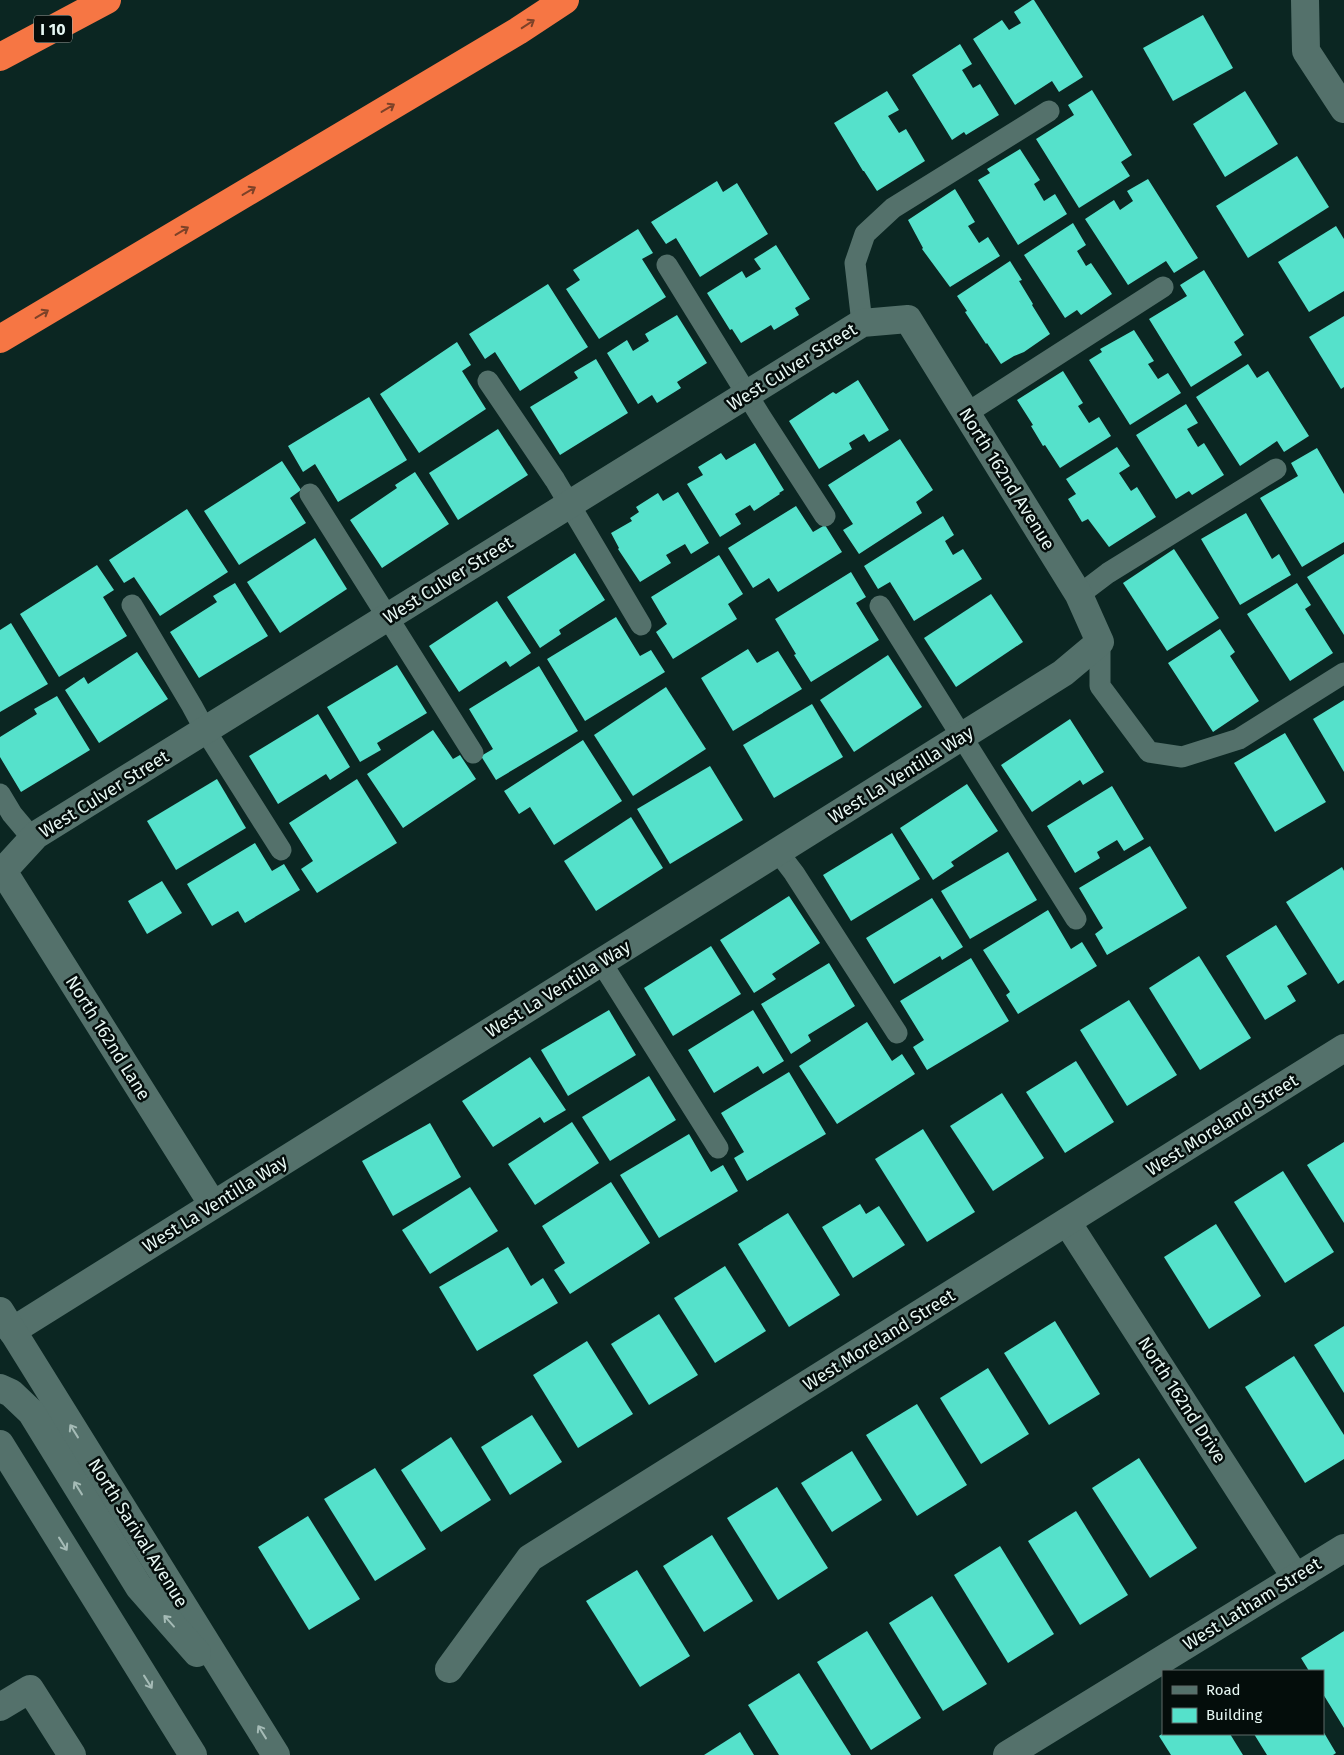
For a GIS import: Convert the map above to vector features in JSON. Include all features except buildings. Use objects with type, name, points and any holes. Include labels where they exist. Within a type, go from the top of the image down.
[{"type":"highway","name":"I 10","points":[[0,57],[107,0]]},
{"type":"highway","points":[[0,339],[518,31],[565,0]]},
{"type":"street","points":[[1305,0],[1306,51],[1344,109]]},
{"type":"street","name":"West Culver Street","points":[[4,871],[36,835],[862,323],[908,319]]},
{"type":"street","name":"North 162nd Avenue","points":[[908,319],[1079,594],[1100,642]]},
{"type":"street","name":"West La Ventilla Way","points":[[4,1325],[213,1205],[1064,674],[1100,642]]},
{"type":"street","name":"North 162nd Lane","points":[[4,871],[213,1205]]},
{"type":"street","name":"West Moreland Street","points":[[449,1669],[530,1558],[1344,1048]]},
{"type":"street","name":"North 162nd Drive","points":[[1067,1222],[1296,1578]]},
{"type":"street","name":"North Sarival Avenue","points":[[4,1325],[276,1755]]},
{"type":"street","points":[[0,1388],[11,1393],[31,1412],[139,1587],[248,1710]]},
{"type":"street","points":[[0,1444],[193,1755]]},
{"type":"street","name":"West Latham Street","points":[[1007,1755],[1344,1548]]},
{"type":"street","points":[[0,1707],[30,1689],[72,1755]]},
{"type":"lane","points":[[862,323],[855,263],[865,234],[893,208],[1049,111]]},
{"type":"lane","points":[[667,265],[825,516]]},
{"type":"lane","points":[[967,413],[1163,287]]},
{"type":"lane","points":[[488,381],[570,504],[641,625]]},
{"type":"lane","points":[[1079,594],[1276,469]]},
{"type":"lane","points":[[310,494],[473,753]]},
{"type":"lane","points":[[132,605],[205,730],[282,850]]},
{"type":"lane","points":[[880,606],[1076,919]]},
{"type":"lane","points":[[1100,642],[1100,686],[1149,752],[1182,757],[1239,739],[1344,673]]},
{"type":"lane","points":[[0,794],[12,814],[33,839]]},
{"type":"lane","points":[[778,852],[794,873],[897,1033]]},
{"type":"lane","points":[[601,962],[718,1148]]}]
